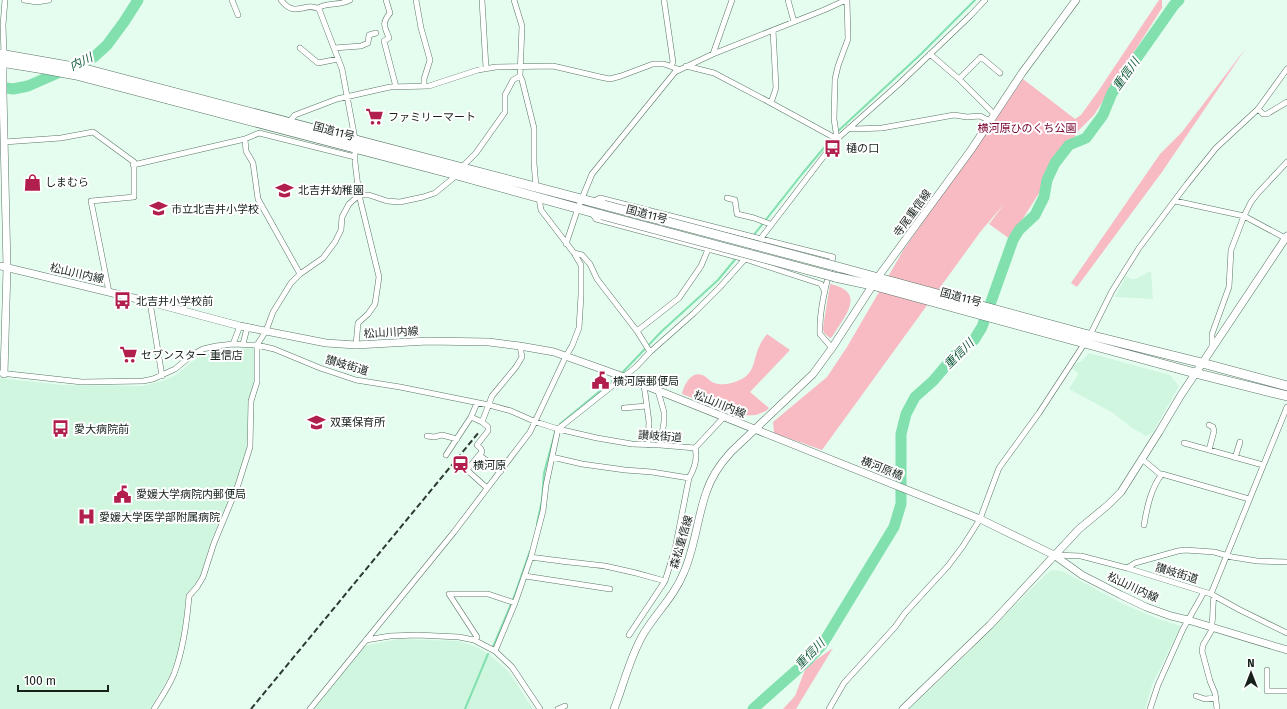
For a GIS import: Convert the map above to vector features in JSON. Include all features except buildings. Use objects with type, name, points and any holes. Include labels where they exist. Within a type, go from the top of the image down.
[{"type":"highway","name":"国道11号","points":[[2,58],[58,63],[85,69],[289,122],[355,149]]},
{"type":"highway","name":"国道11号","points":[[2,58],[44,69],[76,75],[355,149],[536,187],[878,277],[1078,337]]},
{"type":"highway","name":"国道11号","points":[[459,172],[539,198],[835,277],[1078,337],[1202,363],[1287,386]]},
{"type":"highway","name":"国道11号","points":[[1088,339],[1195,373],[1287,396]]},
{"type":"main road","name":"寺尾重信線","points":[[755,430],[812,374],[832,348],[878,277],[971,150],[1022,73],[1076,0]]},
{"type":"main road","points":[[2,58],[2,109],[4,142],[2,374]]},
{"type":"main road","points":[[903,709],[990,625],[1079,529],[1114,499],[1124,488],[1195,373],[1286,237]]},
{"type":"main road","name":"松山川内線","points":[[4,267],[150,302],[244,327],[326,343],[356,345],[428,341],[490,342],[554,352],[624,377],[776,438]]},
{"type":"main road","name":"森松重信線","points":[[614,709],[638,644],[651,621],[668,600],[685,572],[706,492],[711,481],[722,463],[755,430]]},
{"type":"main road","name":"横河原橋","points":[[776,438],[980,519]]},
{"type":"main road","name":"松山川内線","points":[[980,519],[1054,555],[1082,575],[1146,607],[1171,616],[1287,650]]},
{"type":"street","points":[[2,58],[5,0]]},
{"type":"street","points":[[24,0],[37,2],[49,0]]},
{"type":"street","points":[[232,0],[238,15]]},
{"type":"street","points":[[281,0],[287,7],[296,10],[306,7],[318,8],[350,0]]},
{"type":"street","points":[[386,0],[390,13],[385,18],[384,24],[389,38],[384,41],[396,86]]},
{"type":"street","points":[[416,0],[421,28],[430,60],[424,79],[424,86]]},
{"type":"street","points":[[482,0],[486,68]]},
{"type":"street","points":[[514,0],[522,26],[520,76],[534,128],[536,187]]},
{"type":"street","points":[[664,0],[673,62],[671,66]]},
{"type":"street","points":[[713,54],[732,0]]},
{"type":"street","points":[[788,0],[794,22]]},
{"type":"street","points":[[566,244],[581,199],[592,174],[671,75],[686,66],[713,54],[836,6],[847,0],[848,39],[835,79],[834,119],[837,139]]},
{"type":"street","points":[[495,651],[531,557],[543,511],[546,485],[557,429],[636,367],[650,352],[720,288],[745,259],[770,224],[837,139],[930,54],[985,0]]},
{"type":"street","points":[[318,8],[342,69],[355,149],[359,195],[379,277],[375,304],[368,314],[358,323],[356,345]]},
{"type":"street","points":[[772,103],[776,88],[773,30]]},
{"type":"street","points":[[334,48],[361,46],[368,43],[368,35],[376,33]]},
{"type":"street","points":[[300,48],[318,63],[338,59]]},
{"type":"street","points":[[930,54],[959,79],[995,115]]},
{"type":"street","points":[[959,79],[980,57],[1000,74]]},
{"type":"street","points":[[289,122],[295,115],[337,99],[396,86],[429,86],[486,68],[505,66],[553,66],[600,78],[621,76],[653,64],[664,64],[678,70]]},
{"type":"street","points":[[686,66],[714,74],[772,103],[837,139]]},
{"type":"street","points":[[829,709],[844,683],[948,566],[963,546],[980,519],[999,468],[1039,413],[1088,339],[1112,291],[1128,265],[1174,201],[1216,148],[1258,109],[1287,69]]},
{"type":"street","points":[[154,709],[176,668],[188,616],[189,596],[203,577],[214,543],[238,485],[250,447],[251,401],[258,382],[257,345],[266,332],[273,312],[291,283],[300,274],[323,258],[335,242],[340,230],[342,217],[349,204],[359,195],[369,195],[387,201],[400,202],[423,197],[434,193],[459,172],[476,153],[505,112],[505,95],[513,80],[520,76]]},
{"type":"street","points":[[1258,109],[1263,114],[1267,114],[1287,102]]},
{"type":"street","points":[[849,128],[882,128],[954,115],[967,117],[980,116],[990,121]]},
{"type":"street","points":[[4,142],[61,138],[93,132],[134,162],[134,197],[92,201],[109,292]]},
{"type":"street","points":[[133,166],[245,139],[259,133],[355,149]]},
{"type":"street","points":[[245,139],[246,151],[253,164],[258,199],[300,274]]},
{"type":"street","points":[[1212,348],[1212,334],[1229,287],[1231,250],[1244,216],[1251,202],[1258,193],[1287,162]]},
{"type":"street","points":[[310,709],[454,532],[530,432],[572,346],[579,328],[581,266],[574,253],[541,210],[539,198]]},
{"type":"street","points":[[592,202],[600,198],[833,257],[822,307],[820,334],[832,348]]},
{"type":"street","points":[[727,198],[735,200],[738,214],[770,224]]},
{"type":"street","points":[[1174,201],[1244,216],[1286,237]]},
{"type":"street","points":[[591,212],[596,219],[745,259],[821,284],[825,292]]},
{"type":"street","points":[[637,331],[678,298],[701,266],[717,228]]},
{"type":"street","points":[[574,253],[582,255],[590,264],[597,279],[637,331],[650,352]]},
{"type":"street","points":[[150,302],[162,376]]},
{"type":"street","points":[[243,344],[244,327]]},
{"type":"street","points":[[233,344],[244,327]]},
{"type":"street","name":"讃岐街道","points":[[2,374],[82,382],[143,381],[162,376],[175,369],[192,355],[203,349],[233,344],[257,345],[274,349],[320,368],[356,380],[400,387],[489,405],[511,411],[557,429],[604,440],[632,444],[695,448]]},
{"type":"street","points":[[482,422],[492,396],[516,367],[522,357],[520,346]]},
{"type":"street","points":[[644,385],[649,422],[648,445]]},
{"type":"street","points":[[658,391],[664,417],[660,445]]},
{"type":"street","points":[[446,455],[471,416],[477,403]]},
{"type":"street","points":[[624,408],[646,406]]},
{"type":"street","points":[[1217,709],[1216,698],[1202,651],[1203,645],[1212,628],[1212,595],[1249,499],[1287,407]]},
{"type":"street","points":[[471,416],[488,427],[488,431],[477,445],[482,452],[467,470],[487,488]]},
{"type":"street","points":[[629,635],[665,580],[675,549],[690,478],[694,471],[697,456],[695,448],[724,417]]},
{"type":"street","points":[[1209,425],[1213,427],[1214,431],[1209,450]]},
{"type":"street","points":[[427,436],[434,437],[442,435],[457,439]]},
{"type":"street","points":[[1187,438],[1183,445],[1209,450],[1263,465]]},
{"type":"street","points":[[1235,458],[1240,442]]},
{"type":"street","points":[[479,455],[501,471]]},
{"type":"street","points":[[552,457],[582,464],[690,478]]},
{"type":"street","points":[[1142,459],[1161,475],[1162,474],[1249,499]]},
{"type":"street","points":[[1144,525],[1149,499],[1161,475]]},
{"type":"street","points":[[1127,568],[1132,564],[1178,551],[1194,550],[1221,553],[1227,556],[1257,561],[1287,562]]},
{"type":"street","name":"讃岐街道","points":[[1054,555],[1081,556],[1127,568],[1204,592],[1287,633]]},
{"type":"street","points":[[531,557],[566,563],[605,566],[665,580]]},
{"type":"street","points":[[525,576],[610,589]]},
{"type":"street","points":[[1150,709],[1158,685],[1188,620],[1204,592]]},
{"type":"street","points":[[474,640],[477,637],[449,594],[488,594],[513,603]]},
{"type":"street","points":[[366,640],[390,636],[417,635],[459,637],[474,640],[495,651],[512,667],[540,709]]},
{"type":"street","points":[[1267,670],[1268,691],[1287,691]]},
{"type":"street","points":[[1196,696],[1216,698]]},
{"type":"street","points":[[558,709],[564,706]]},
{"type":"shaded area","points":[[1151,271],[1153,299],[1115,297],[1126,276],[1135,279]]},
{"type":"shaded area","points":[[253,348],[255,351],[254,383],[248,402],[247,447],[234,490],[212,538],[203,567],[202,576],[186,595],[183,629],[177,656],[170,675],[150,709],[0,709],[0,378],[62,385],[143,386],[162,381],[176,375],[204,354],[225,350]]},
{"type":"shaded area","points":[[1089,353],[1170,375],[1179,386],[1153,432],[1146,436],[1132,428],[1113,413],[1069,389],[1078,374],[1072,369]]},
{"type":"shaded area","points":[[1052,570],[1062,571],[1125,605],[1161,620],[1181,626],[1152,685],[1145,709],[909,709],[969,652],[1045,575]]},
{"type":"shaded area","points":[[399,639],[459,641],[479,648],[509,672],[533,709],[312,709],[364,646]]},
{"type":"green space","name":"横河原ひのくち公園","points":[[1159,0],[1162,0],[1162,8],[1094,115],[1079,130],[1010,239],[989,224],[1005,203],[981,231],[822,450],[774,433],[773,422],[827,377],[847,347],[904,249],[1023,79],[1075,119],[1081,115],[1099,90]]},
{"type":"green space","points":[[1246,48],[1162,172],[1077,287],[1071,283],[1160,154],[1182,132]]},
{"type":"green space","points":[[830,284],[841,288],[848,293],[850,306],[847,314],[830,338],[824,333],[823,328]]},
{"type":"green space","points":[[767,334],[790,350],[750,392],[769,408],[766,411],[756,415],[739,416],[682,394],[686,383],[691,377],[698,374],[706,377],[712,382],[720,384],[733,383],[745,377],[751,371],[757,351]]},
{"type":"green space","points":[[833,648],[796,709],[783,709],[795,696],[806,667]]},
{"type":"waterway","name":"内川","points":[[0,87],[13,89],[28,86],[94,57],[107,45],[138,0]]},
{"type":"waterway","points":[[837,132],[921,54],[975,0]]},
{"type":"waterway","name":"重信川","points":[[753,709],[808,660],[822,645],[894,527],[901,504],[901,434],[906,414],[915,397],[933,381],[956,354],[974,340],[982,327],[1013,240],[1019,230],[1035,215],[1044,197],[1047,180],[1055,163],[1069,145],[1086,138],[1103,115],[1112,93],[1179,0]]},
{"type":"waterway","points":[[753,236],[833,137]]},
{"type":"waterway","points":[[621,374],[662,331],[718,280],[737,257]]},
{"type":"waterway","points":[[560,424],[617,377]]},
{"type":"waterway","points":[[537,524],[542,500],[544,473],[556,429]]},
{"type":"waterway","points":[[493,647],[514,597],[530,551]]},
{"type":"waterway","points":[[465,709],[488,654]]},
{"type":"railway","points":[[251,709],[479,432]]},
{"type":"place","name":"ファミリーマート","points":[[375,117]]},
{"type":"place","name":"樋の口","points":[[833,148]]},
{"type":"place","name":"しまむら","points":[[32,182]]},
{"type":"place","name":"北吉井幼稚園","points":[[285,190]]},
{"type":"place","name":"市立北吉井小学校","points":[[158,209]]},
{"type":"place","name":"北吉井小学校前","points":[[123,301]]},
{"type":"place","name":"セブンスター 重信店","points":[[128,355]]},
{"type":"place","name":"横河原郵便局","points":[[600,381]]},
{"type":"place","name":"双葉保育所","points":[[317,422]]},
{"type":"place","name":"愛大病院前","points":[[61,429]]},
{"type":"place","name":"横河原","points":[[460,465]]},
{"type":"place","name":"愛媛大学病院内郵便局","points":[[123,494]]},
{"type":"place","name":"愛媛大学医学部附属病院","points":[[86,517]]}]
